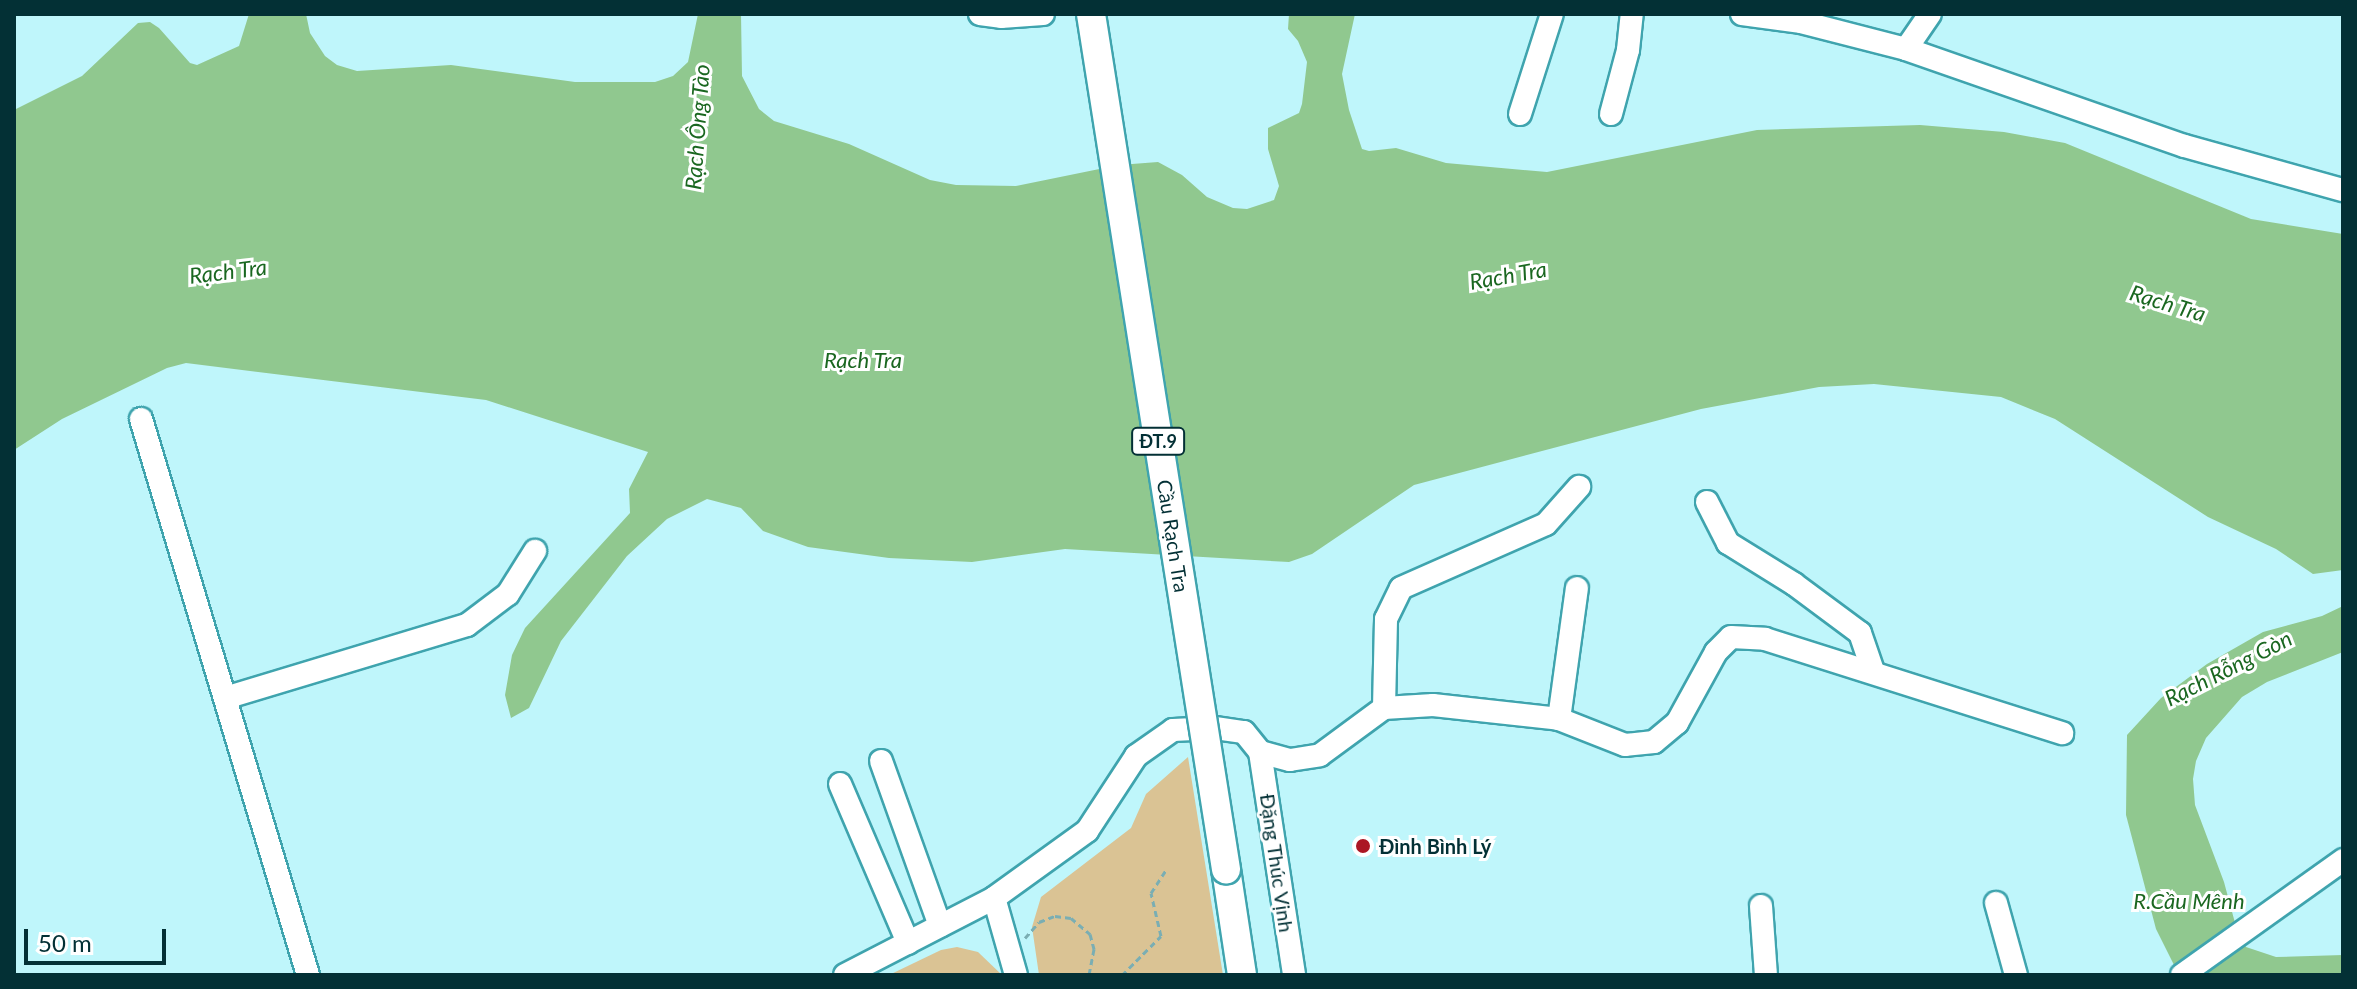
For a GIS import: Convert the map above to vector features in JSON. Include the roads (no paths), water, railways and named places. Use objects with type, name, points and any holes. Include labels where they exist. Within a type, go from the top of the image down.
[{"type":"main road","name":"Cầu Rạch Tra","points":[[1091,14],[1242,975]]},
{"type":"street","points":[[980,14],[1001,17],[1043,14]]},
{"type":"street","points":[[1520,114],[1552,14]]},
{"type":"street","points":[[1611,114],[1628,50],[1632,14]]},
{"type":"street","points":[[1742,14],[1801,22],[1906,49],[2185,146],[2343,190]]},
{"type":"street","points":[[1906,49],[1930,14]]},
{"type":"street","points":[[141,419],[308,975]]},
{"type":"street","points":[[1384,708],[1386,619],[1401,588],[1546,524],[1579,487]]},
{"type":"street","points":[[1707,502],[1728,543],[1794,584],[1860,633],[1873,671]]},
{"type":"street","points":[[225,698],[467,625],[508,594],[535,551]]},
{"type":"street","points":[[1559,719],[1577,588]]},
{"type":"street","points":[[845,975],[994,898],[1087,831],[1136,756],[1173,730],[1215,728],[1244,732],[1260,752],[1290,760],[1320,755],[1384,708],[1433,705],[1559,719],[1625,745],[1654,742],[1677,723],[1716,652],[1731,637],[1765,639],[2062,733]]},
{"type":"street","name":"Đặng Thúc Vịnh","points":[[1260,752],[1294,975]]},
{"type":"street","points":[[881,761],[940,926]]},
{"type":"street","points":[[840,784],[908,943]]},
{"type":"street","points":[[2182,975],[2343,860]]},
{"type":"street","points":[[994,898],[1012,952],[1016,975]]},
{"type":"street","points":[[1996,903],[2016,975]]},
{"type":"street","points":[[1761,906],[1766,975]]},
{"type":"water","name":"Rạch Tra","points":[[249,14],[306,14],[310,33],[325,56],[337,65],[357,71],[451,65],[575,82],[655,82],[673,76],[688,62],[698,14],[741,14],[742,76],[759,109],[774,121],[849,144],[930,180],[956,185],[1016,186],[1119,165],[1158,162],[1182,175],[1207,197],[1233,208],[1247,209],[1274,200],[1279,186],[1268,149],[1268,128],[1299,113],[1302,104],[1307,62],[1298,41],[1288,29],[1289,14],[1355,14],[1342,74],[1349,110],[1362,149],[1369,151],[1396,148],[1446,163],[1547,172],[1757,130],[1920,125],[2004,132],[2065,143],[2251,219],[2343,234],[2343,570],[2313,574],[2276,549],[2208,517],[2055,419],[2001,397],[1874,384],[1819,387],[1701,409],[1414,485],[1312,554],[1289,562],[1065,549],[972,562],[889,558],[808,547],[763,531],[741,508],[707,499],[667,519],[627,556],[561,641],[529,708],[511,718],[505,695],[512,655],[525,628],[630,513],[629,489],[648,452],[486,400],[186,363],[167,368],[62,419],[14,450],[14,110],[82,76],[138,23],[150,22],[159,28],[190,63],[197,65],[239,46]]},
{"type":"water","name":"R.Cầu Mênh","points":[[2343,606],[2343,652],[2267,682],[2242,697],[2206,738],[2196,761],[2193,779],[2195,805],[2224,882],[2238,934],[2246,947],[2276,957],[2343,955],[2343,975],[2179,975],[2156,929],[2126,815],[2127,735],[2161,698],[2207,664],[2263,632],[2322,616]]},
{"type":"place","name":"Đình Bình Lý","points":[[1363,846]]},
{"type":"water label","name":"Rạch Ông Tào","points":[[697,127]]},
{"type":"water label","name":"Rạch Rỗng Gòn","points":[[2228,668]]}]
